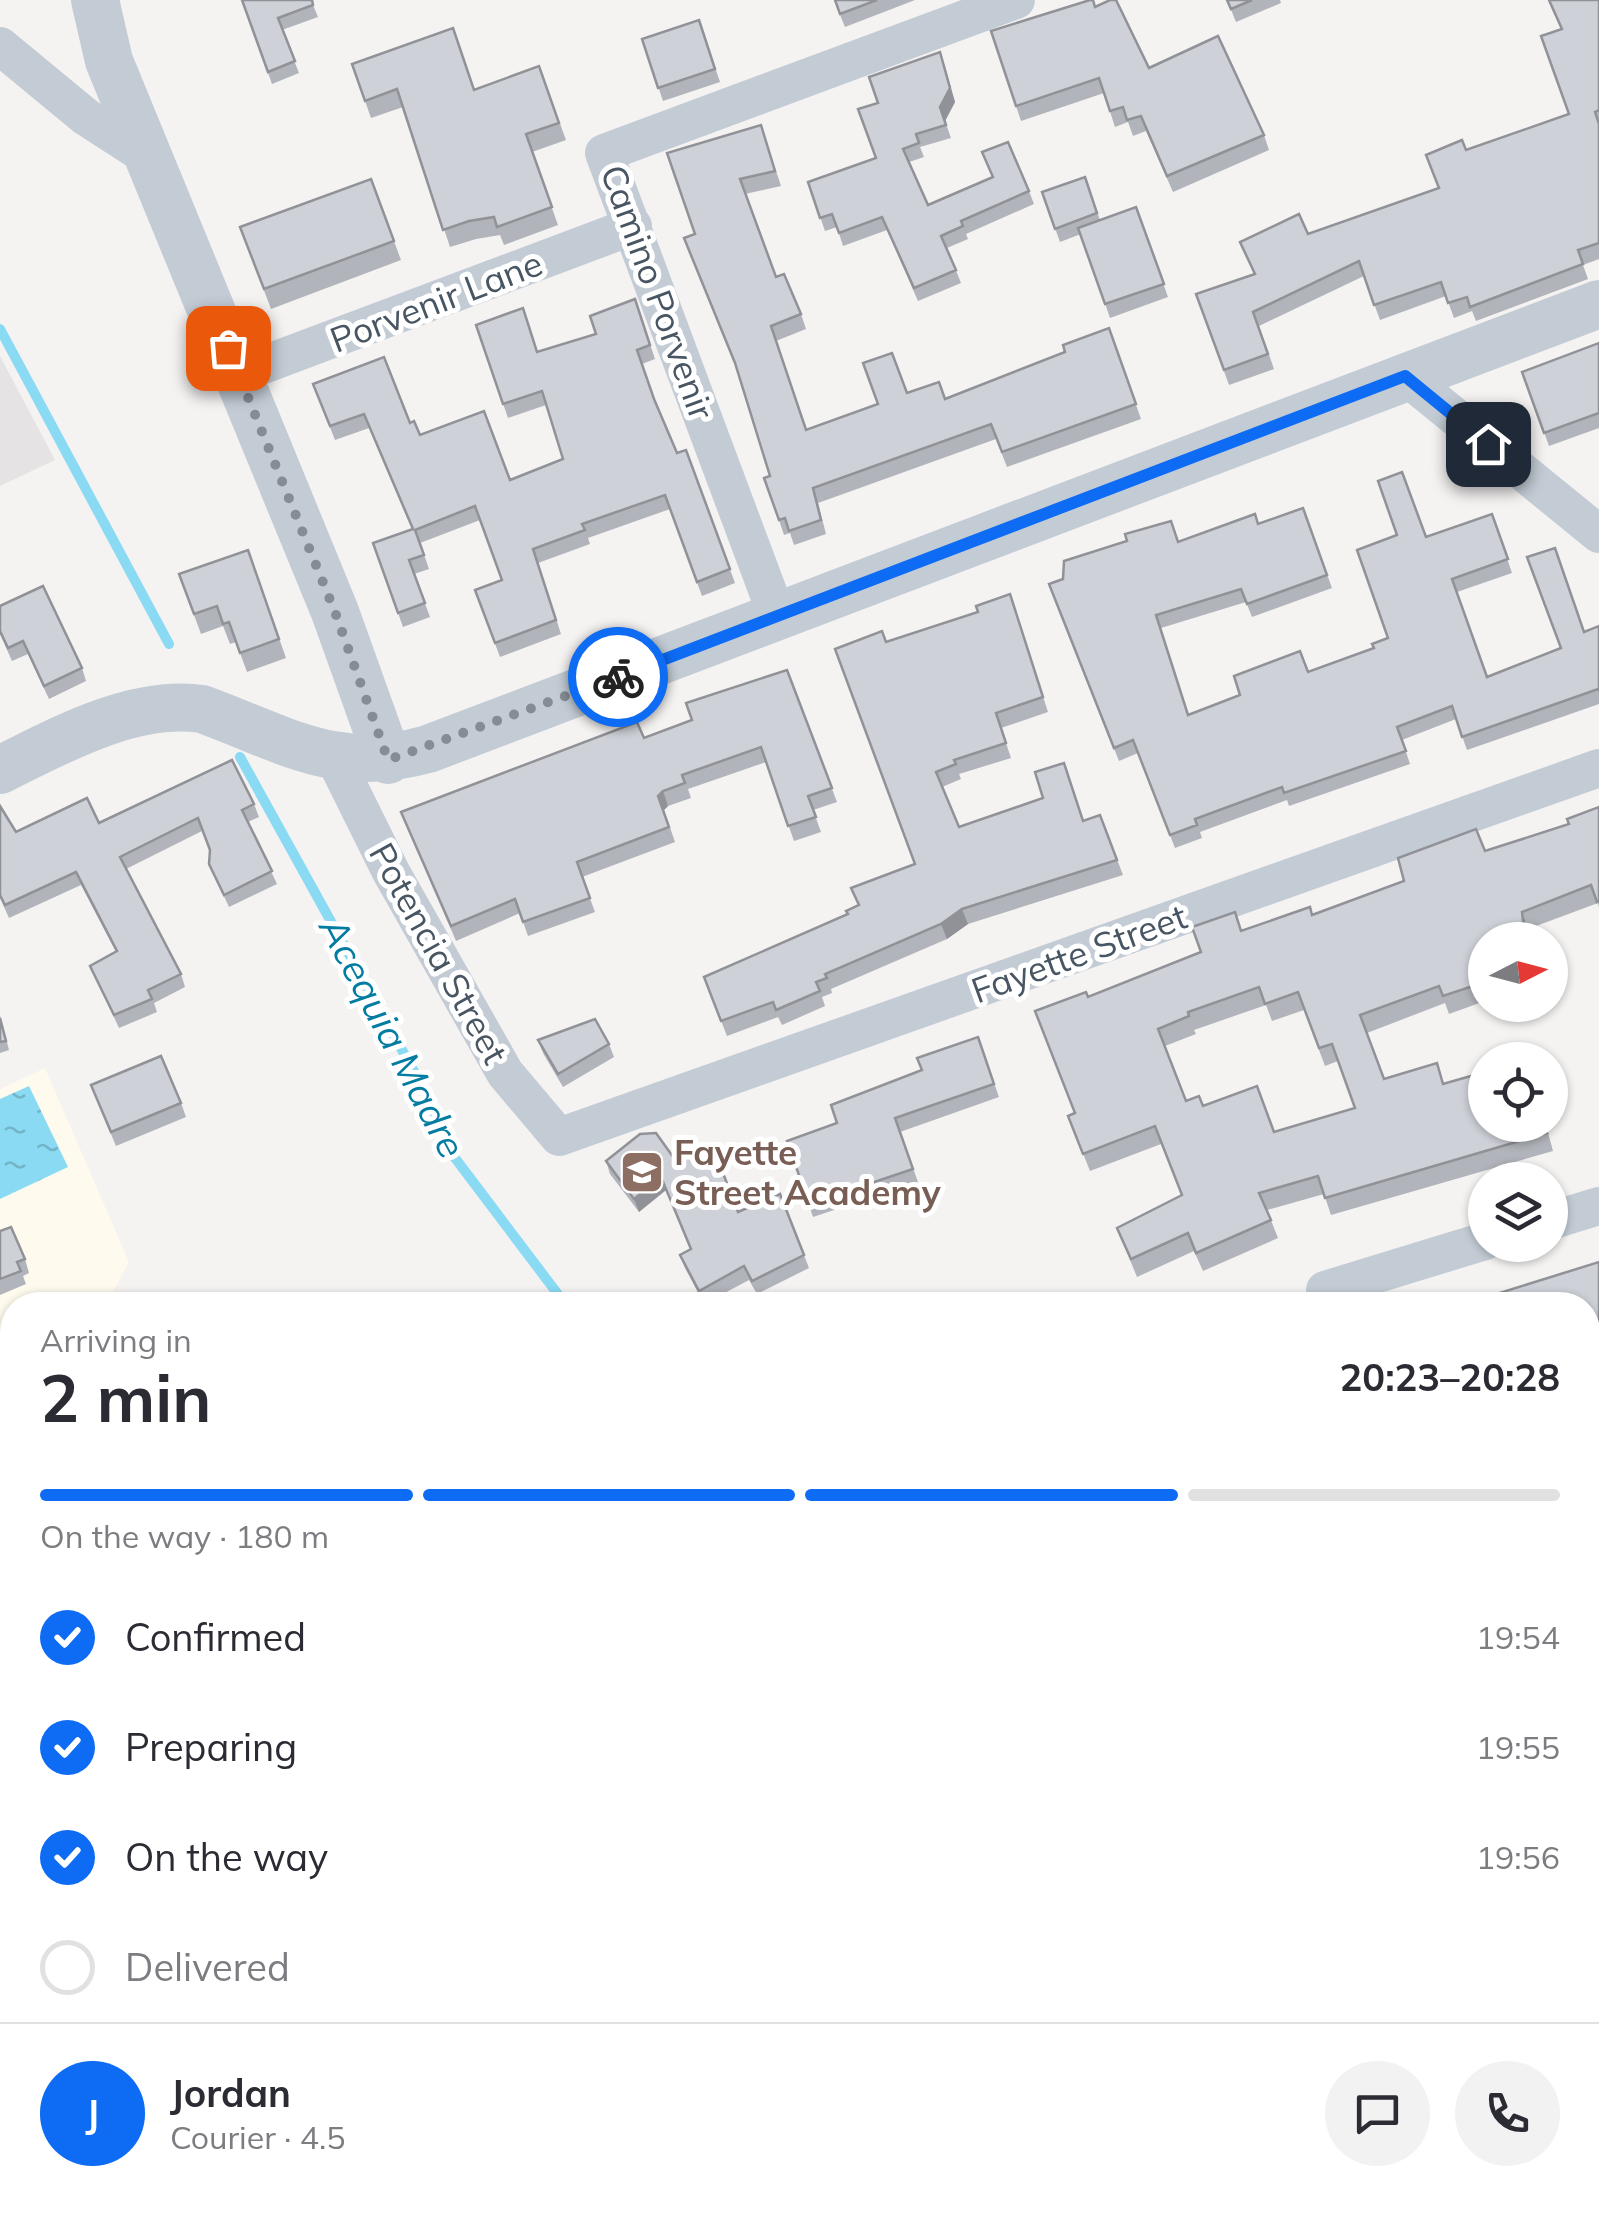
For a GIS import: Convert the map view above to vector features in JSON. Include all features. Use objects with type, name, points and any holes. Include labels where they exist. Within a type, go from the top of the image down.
[{"type":"street","points":[[95,0],[109,62],[239,374],[388,760]]},
{"type":"street","name":"Camino Porvenir","points":[[777,616],[604,153],[1016,0]]},
{"type":"street","points":[[0,46],[86,117],[145,155]]},
{"type":"street","name":"Porvenir Lane","points":[[239,374],[633,226]]},
{"type":"street","points":[[0,770],[130,714],[163,706],[202,708],[316,751],[388,760],[428,749],[1599,304]]},
{"type":"street","points":[[1405,376],[1599,534]]},
{"type":"street","name":"Potencia Street","points":[[316,751],[391,872],[505,1073],[559,1138]]},
{"type":"street","name":"Fayette Street","points":[[559,1138],[1599,768]]},
{"type":"street","points":[[1568,1215],[1599,1206]]},
{"type":"street","points":[[1325,1290],[1468,1246]]},
{"type":"shaded area","points":[[0,356],[55,460],[0,486]]},
{"type":"shaded area","points":[[45,1068],[129,1262],[113,1292],[0,1292],[0,1089]]},
{"type":"water","points":[[29,1086],[68,1167],[0,1199],[0,1099]]},
{"type":"building","points":[[242,0],[312,0],[313,5],[278,18],[295,61],[268,72]]},
{"type":"building","points":[[835,0],[877,0],[840,14]]},
{"type":"building","points":[[1090,0],[1095,7],[1116,0],[1149,68],[1218,36],[1264,135],[1167,176],[1141,116],[1127,120],[1123,107],[1110,111],[1099,78],[1016,106],[991,31]]},
{"type":"building","points":[[1227,0],[1252,0],[1231,9]]},
{"type":"building","points":[[1549,0],[1599,0],[1599,110],[1595,112],[1599,124],[1599,243],[1578,250],[1583,264],[1470,307],[1467,297],[1448,303],[1441,282],[1374,305],[1359,261],[1253,312],[1268,354],[1224,370],[1196,294],[1255,274],[1240,242],[1299,214],[1308,234],[1439,188],[1426,155],[1462,140],[1466,150],[1569,114],[1541,36],[1562,29]]},
{"type":"building","points":[[699,20],[715,69],[658,88],[642,39]]},
{"type":"building","points":[[453,28],[474,90],[539,66],[559,123],[526,134],[552,207],[497,227],[494,217],[443,230],[397,89],[365,101],[352,64]]},
{"type":"building","points":[[940,52],[950,88],[940,107],[946,125],[916,134],[919,143],[903,149],[928,205],[993,177],[982,152],[1008,142],[1029,191],[961,221],[963,226],[941,236],[956,270],[914,288],[882,217],[839,233],[832,214],[820,218],[808,182],[876,158],[858,109],[878,103],[869,77]]},
{"type":"building","points":[[761,125],[775,171],[740,179],[776,277],[784,274],[801,314],[771,326],[806,430],[878,404],[863,363],[892,353],[907,393],[939,382],[945,399],[1065,352],[1063,345],[1109,328],[1136,404],[1002,452],[991,424],[813,488],[821,520],[789,531],[785,518],[779,520],[764,478],[770,476],[735,363],[684,238],[695,234],[667,153]]},
{"type":"building","points":[[1085,177],[1097,213],[1055,229],[1042,192]]},
{"type":"building","points":[[371,179],[394,241],[264,289],[240,227]]},
{"type":"building","points":[[1136,207],[1164,284],[1105,304],[1078,228]]},
{"type":"building","points":[[635,299],[650,345],[637,350],[654,399],[677,453],[686,450],[730,569],[697,582],[665,495],[582,524],[585,530],[533,549],[556,620],[495,643],[475,590],[502,580],[475,506],[415,530],[424,555],[409,560],[425,603],[398,613],[373,543],[413,529],[364,414],[330,426],[313,384],[384,357],[410,423],[414,421],[420,435],[484,411],[510,480],[563,459],[542,391],[503,404],[476,325],[523,308],[537,352],[596,334],[590,316]]},
{"type":"building","points":[[1599,343],[1599,413],[1544,433],[1522,372]]},
{"type":"building","points":[[1402,472],[1426,537],[1492,514],[1508,559],[1452,579],[1487,677],[1561,648],[1527,557],[1555,548],[1584,632],[1599,626],[1599,691],[1462,737],[1452,706],[1397,727],[1406,751],[1284,793],[1282,787],[1195,819],[1197,825],[1170,835],[1133,740],[1114,748],[1049,584],[1063,579],[1064,561],[1127,541],[1125,534],[1171,521],[1178,542],[1255,514],[1258,524],[1303,508],[1327,575],[1247,604],[1241,589],[1156,615],[1188,715],[1240,695],[1234,676],[1300,651],[1308,672],[1374,648],[1372,644],[1388,638],[1357,550],[1397,535],[1378,481]]},
{"type":"building","points":[[248,550],[279,639],[240,653],[229,622],[223,624],[217,606],[194,614],[179,574]]},
{"type":"building","points":[[43,586],[82,668],[44,686],[23,641],[8,648],[0,631],[0,606]]},
{"type":"building","points":[[1010,594],[1043,697],[996,713],[1006,743],[954,760],[956,764],[936,772],[959,827],[1043,798],[1035,772],[1064,763],[1083,821],[1100,815],[1117,860],[962,909],[941,924],[825,974],[827,978],[816,982],[820,991],[776,1010],[773,1002],[721,1021],[704,977],[848,914],[846,911],[859,905],[851,888],[915,864],[835,649],[882,631],[886,642],[978,612],[976,606]]},
{"type":"building","points":[[787,670],[832,788],[808,796],[816,817],[788,826],[761,747],[682,775],[685,783],[663,791],[658,796],[669,827],[577,862],[590,898],[523,922],[515,899],[451,926],[401,812],[637,722],[644,738],[692,720],[686,703]]},
{"type":"building","points":[[232,760],[254,804],[242,810],[272,871],[224,895],[209,864],[210,850],[198,818],[120,857],[181,974],[148,990],[152,999],[114,1015],[90,966],[117,951],[76,872],[5,905],[0,895],[0,806],[16,832],[87,798],[99,823]]},
{"type":"building","points":[[1599,807],[1599,901],[1591,885],[1522,912],[1523,922],[1468,922],[1468,988],[1443,996],[1439,986],[1360,1015],[1384,1079],[1437,1063],[1443,1084],[1468,1077],[1468,1142],[1516,1142],[1325,1198],[1318,1176],[1259,1193],[1271,1220],[1196,1253],[1188,1233],[1131,1259],[1117,1228],[1182,1195],[1155,1126],[1083,1154],[1068,1116],[1075,1113],[1035,1011],[1086,992],[1088,997],[1201,952],[1192,927],[1235,912],[1241,931],[1310,907],[1312,915],[1404,881],[1398,858],[1476,829],[1485,851],[1569,824],[1567,819]],"holes":[[[1259,987],[1265,1004],[1298,992],[1319,1048],[1332,1044],[1355,1108],[1274,1132],[1257,1086],[1203,1106],[1199,1096],[1186,1101],[1158,1029],[1189,1016],[1188,1012]]]},
{"type":"building","points":[[0,1018],[6,1041],[0,1042]]},
{"type":"building","points":[[595,1019],[609,1044],[558,1074],[538,1040]]},
{"type":"building","points":[[978,1037],[994,1084],[895,1118],[913,1169],[809,1204],[787,1141],[837,1123],[831,1105],[922,1070],[917,1058]]},
{"type":"building","points":[[161,1056],[181,1103],[111,1132],[91,1085]]},
{"type":"building","points":[[656,1133],[676,1161],[713,1147],[738,1212],[780,1194],[804,1255],[752,1281],[744,1266],[699,1291],[680,1255],[691,1249],[661,1177],[634,1199],[606,1161],[640,1134]]},
{"type":"building","points":[[11,1227],[25,1259],[17,1262],[21,1271],[0,1279],[0,1231]]},
{"type":"building","points":[[1599,1262],[1599,1292],[1503,1292]]},
{"type":"waterway","name":"Acequia Madre","points":[[0,329],[169,644]]},
{"type":"waterway","name":"Acequia Madre","points":[[240,757],[428,1097],[452,1154],[556,1292]]},
{"type":"way so far","points":[[228,348],[335,612],[388,760],[428,749],[618,677]]},
{"type":"place","name":"Fayette Street Academy","points":[[642,1172]]},
{"type":"route","points":[[618,677],[1405,376],[1488,444]]}]
